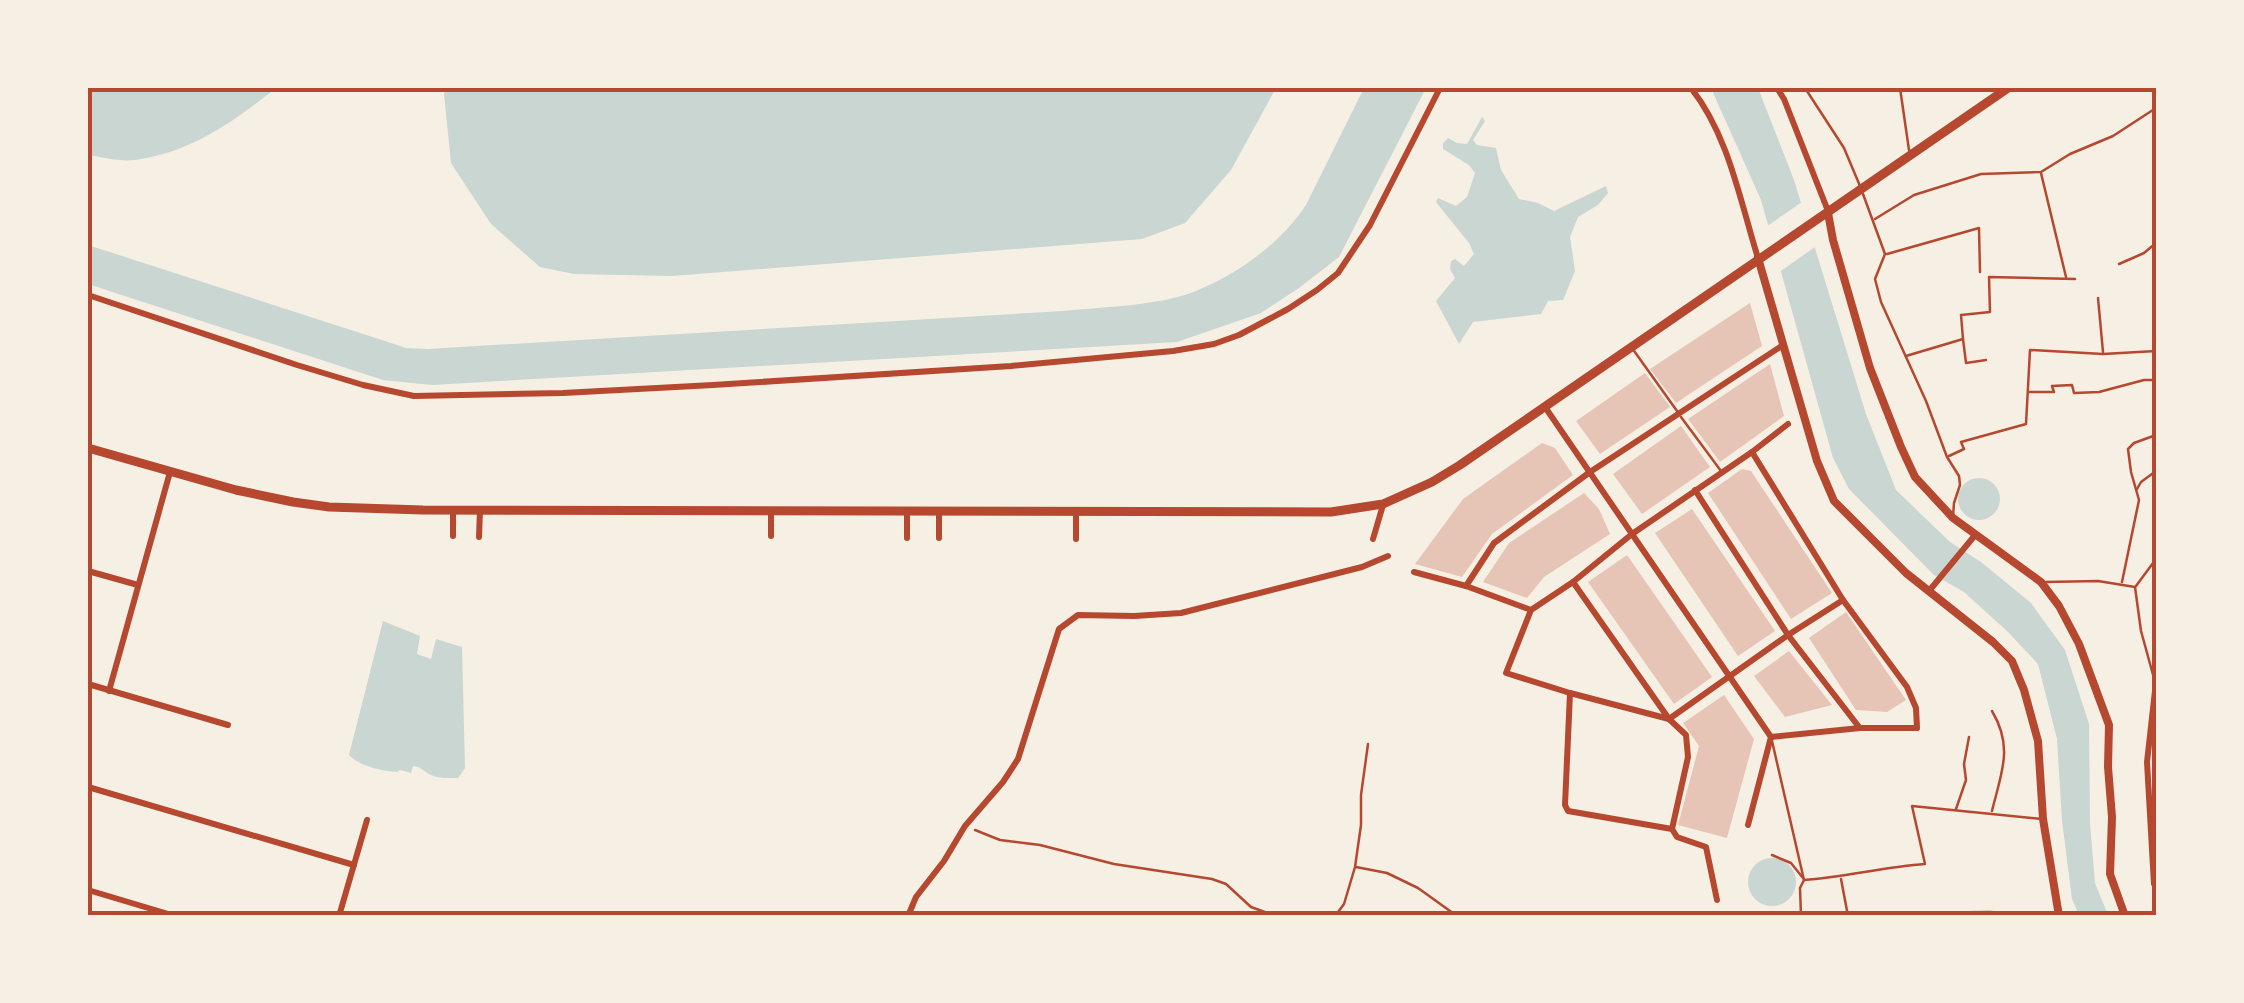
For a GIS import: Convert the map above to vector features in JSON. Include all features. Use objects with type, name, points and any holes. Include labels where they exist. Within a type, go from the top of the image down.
[{"type":"main road","points":[[88,448],[236,490],[329,507],[1076,513],[1331,512],[1384,504],[1432,482],[2008,88]]},
{"type":"street","points":[[88,295],[363,386],[414,396],[694,386],[1174,352],[1238,335],[1288,309],[1338,273],[1370,226],[1440,88]]},
{"type":"street","points":[[1691,88],[1705,105],[1724,146],[1762,256],[1816,461],[1834,501],[1880,549],[2012,661],[2038,742],[2043,819],[2058,914]]},
{"type":"street","points":[[1777,88],[1828,212],[1870,368],[1915,477],[1953,518],[2040,582],[2059,606],[2079,644],[2108,725],[2110,874],[2125,916]]},
{"type":"street","points":[[1466,586],[1494,542],[1590,472],[1784,345]]},
{"type":"street","points":[[1545,406],[1771,737],[1748,825]]},
{"type":"street","points":[[1669,719],[1506,673],[1531,610],[1788,424]]},
{"type":"street","points":[[1752,452],[1843,600],[1907,688],[1916,708],[1917,728],[1860,728],[1771,737]]},
{"type":"street","points":[[110,691],[170,472]]},
{"type":"street","points":[[1695,490],[1788,635],[1860,728]]},
{"type":"street","points":[[1373,540],[1384,504]]},
{"type":"street","points":[[452,536],[453,510]]},
{"type":"street","points":[[479,538],[480,510]]},
{"type":"street","points":[[771,512],[771,536]]},
{"type":"street","points":[[907,513],[908,538]]},
{"type":"street","points":[[939,513],[939,538]]},
{"type":"street","points":[[1076,513],[1076,539]]},
{"type":"street","points":[[1929,591],[1976,534]]},
{"type":"street","points":[[908,916],[916,896],[965,826],[1018,760],[1058,629],[1078,616],[1181,613],[1362,567],[1388,556]]},
{"type":"street","points":[[88,570],[138,586]]},
{"type":"street","points":[[1414,572],[1531,610]]},
{"type":"street","points":[[1573,582],[1669,719],[1686,735],[1688,757],[1672,829],[1677,837],[1706,847],[1717,900]]},
{"type":"street","points":[[1669,719],[1843,600]]},
{"type":"street","points":[[2155,885],[2147,762],[2156,682]]},
{"type":"street","points":[[88,684],[228,726]]},
{"type":"street","points":[[1570,693],[1564,805],[1568,811],[1672,829]]},
{"type":"street","points":[[88,788],[354,865]]},
{"type":"street","points":[[340,916],[367,820]]},
{"type":"street","points":[[88,890],[176,916]]},
{"type":"lane","points":[[1805,88],[1844,148],[1885,254],[1875,278],[1882,302],[1947,457],[1959,476],[1953,518]]},
{"type":"lane","points":[[1900,88],[1910,157]]},
{"type":"lane","points":[[1873,220],[1914,194],[1981,174],[2041,172],[2070,154],[2113,136],[2156,108]]},
{"type":"lane","points":[[2041,172],[2067,279]]},
{"type":"lane","points":[[1885,254],[1979,228],[1980,272]]},
{"type":"lane","points":[[2119,264],[2156,243]]},
{"type":"lane","points":[[1986,360],[1966,364],[1961,315],[1990,312],[1988,277],[2076,279]]},
{"type":"lane","points":[[2098,298],[2103,354]]},
{"type":"lane","points":[[1905,356],[1964,340]]},
{"type":"lane","points":[[1632,347],[1722,472]]},
{"type":"lane","points":[[1947,457],[1964,449],[1961,442],[2026,424],[2030,350],[2103,354],[2156,351]]},
{"type":"lane","points":[[2029,392],[2054,392],[2052,386],[2072,385],[2074,393],[2099,392],[2156,380]]},
{"type":"lane","points":[[2139,500],[2128,450],[2134,442],[2156,435]]},
{"type":"lane","points":[[2121,584],[2139,500],[2138,486],[2156,472]]},
{"type":"lane","points":[[2156,559],[2136,586],[2141,631],[2156,682]]},
{"type":"lane","points":[[2040,582],[2098,581],[2136,586]]},
{"type":"lane","points":[[1991,813],[2005,756],[2005,741],[1992,711]]},
{"type":"lane","points":[[1771,737],[1804,880],[1800,888],[1801,916]]},
{"type":"lane","points":[[1955,810],[1966,780],[1964,764],[1970,738]]},
{"type":"lane","points":[[1334,916],[1344,904],[1355,867],[1368,744]]},
{"type":"lane","points":[[1804,880],[1926,864],[1912,806],[2043,819]]},
{"type":"lane","points":[[1772,855],[1791,863],[1804,880]]},
{"type":"lane","points":[[1355,867],[1387,873],[1418,888],[1457,916]]},
{"type":"lane","points":[[1841,877],[1848,916]]},
{"type":"lane","points":[[2153,916],[2155,885]]},
{"type":"lane","points":[[1908,916],[2058,914]]},
{"type":"path","points":[[965,826],[1000,840],[1040,845],[1114,864],[1212,878],[1226,884],[1251,907],[1276,916]]},
{"type":"shaded area","points":[[88,88],[276,88],[228,124],[193,143],[156,156],[117,160],[88,155]]},
{"type":"shaded area","points":[[446,88],[1276,88],[1231,170],[1185,223],[1142,239],[672,276],[574,274],[540,267],[491,224],[451,163]]},
{"type":"shaded area","points":[[1364,88],[1426,88],[1339,257],[1261,313],[1177,342],[432,385],[383,380],[88,284],[88,245],[406,348],[428,349],[1148,303],[1212,284],[1257,256],[1284,232],[1306,205]]},
{"type":"shaded area","points":[[1711,88],[1757,88],[1760,93],[1794,180],[1866,414],[1896,490],[1950,542],[2031,603],[2065,650],[2089,724],[2095,883],[2108,915],[2079,915],[2072,899],[2057,739],[2038,664],[1964,592],[1934,575],[1849,489],[1833,458],[1761,200]]},
{"type":"shaded area","points":[[1482,117],[1485,121],[1473,140],[1477,145],[1496,148],[1501,170],[1519,199],[1554,211],[1606,186],[1608,193],[1598,205],[1578,217],[1570,237],[1575,271],[1563,300],[1548,301],[1541,314],[1473,322],[1459,344],[1436,301],[1455,278],[1451,261],[1455,259],[1464,266],[1474,254],[1436,202],[1438,198],[1456,206],[1467,197],[1475,173],[1443,149],[1443,143],[1448,138],[1467,144]]},
{"type":"shaded area","points":[[1979,478],[1994,484],[2000,499],[1994,514],[1979,520],[1964,514],[1958,499],[1964,484]]},
{"type":"shaded area","points":[[383,621],[420,636],[417,654],[431,659],[436,639],[462,647],[465,768],[458,778],[437,777],[413,766],[411,773],[378,769],[349,755]]},
{"type":"shaded area","points":[[1772,858],[1789,865],[1796,882],[1789,899],[1772,906],[1755,899],[1748,882],[1755,865]]},
{"type":"pier","points":[[1802,202],[1818,245],[1775,275],[1763,229]]},
{"type":"building","points":[[1750,303],[1762,346],[1676,403],[1650,369]]},
{"type":"building","points":[[1770,364],[1784,416],[1720,462],[1688,419]]},
{"type":"building","points":[[1645,373],[1670,407],[1600,454],[1576,421]]},
{"type":"building","points":[[1681,426],[1710,467],[1642,514],[1613,474]]},
{"type":"building","points":[[1542,443],[1555,448],[1573,475],[1492,534],[1462,577],[1415,564],[1463,499]]},
{"type":"building","points":[[1742,469],[1751,471],[1832,593],[1791,619],[1708,493]]},
{"type":"building","points":[[1584,493],[1599,509],[1610,534],[1544,577],[1527,598],[1483,582],[1509,543]]},
{"type":"building","points":[[1692,509],[1775,631],[1738,656],[1655,533]]},
{"type":"building","points":[[1627,555],[1712,677],[1674,704],[1588,582]]},
{"type":"building","points":[[1846,612],[1906,700],[1887,712],[1856,710],[1809,638]]},
{"type":"building","points":[[1789,651],[1832,705],[1785,717],[1754,676]]},
{"type":"building","points":[[1724,695],[1754,739],[1727,838],[1678,825],[1699,746],[1683,723]]}]
